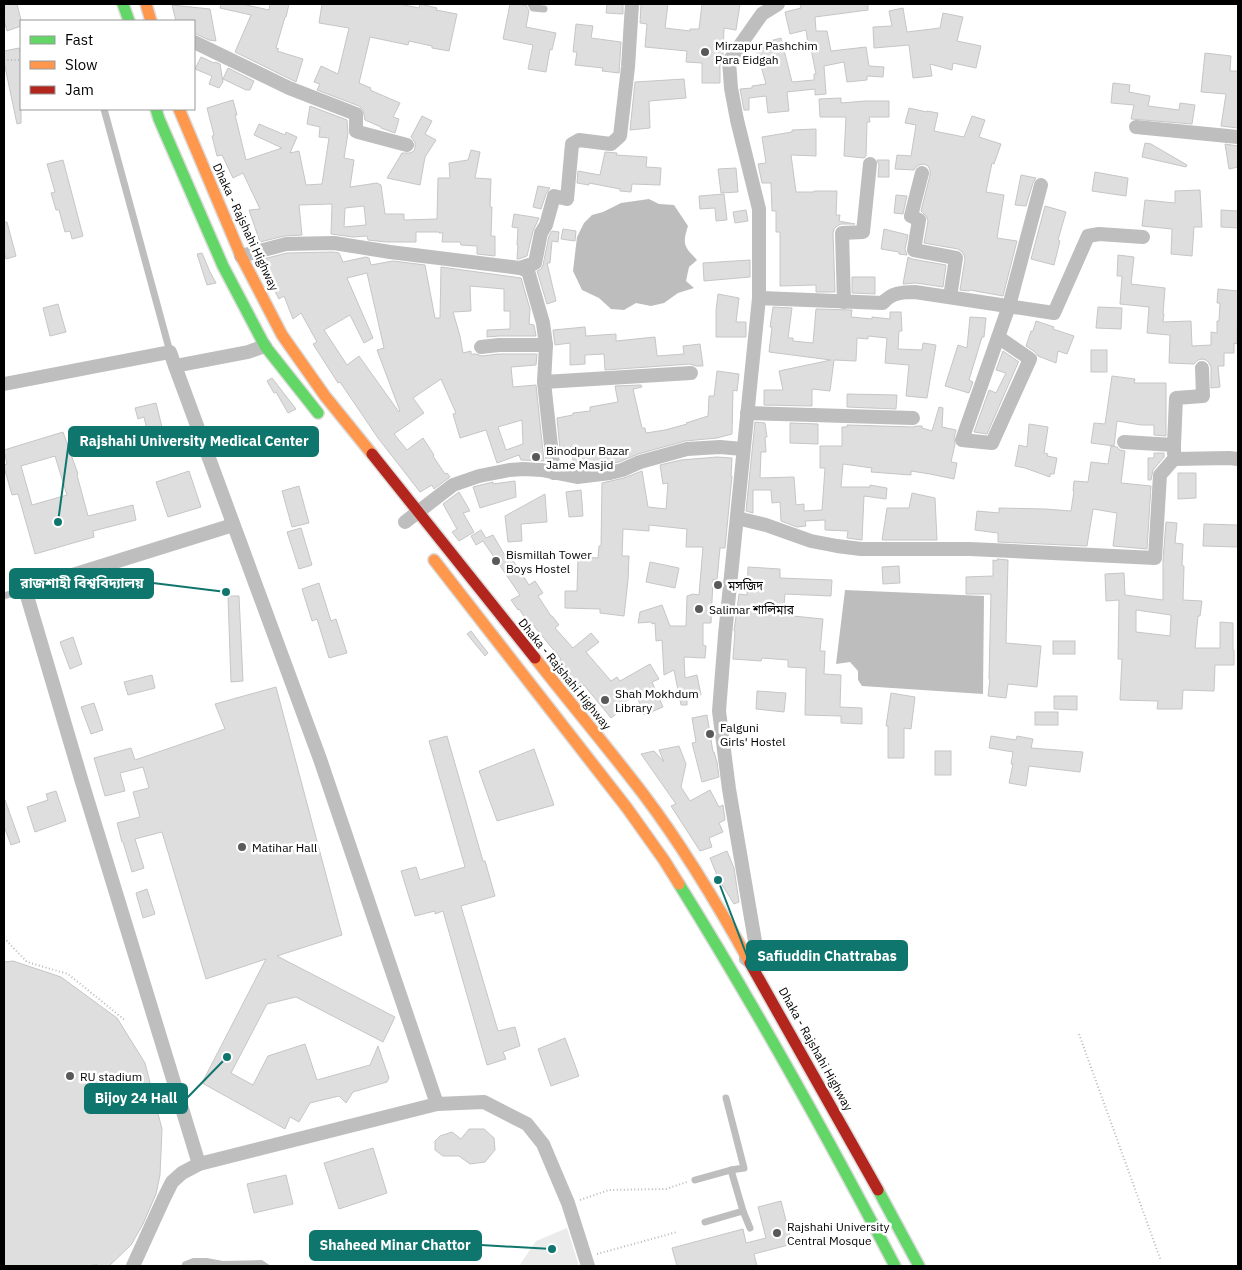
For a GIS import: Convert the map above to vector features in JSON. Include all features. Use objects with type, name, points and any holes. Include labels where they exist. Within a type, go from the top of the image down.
[{"type":"highway","points":[[123,4],[129,20]]},
{"type":"highway","points":[[146,4],[151,20]]},
{"type":"highway","points":[[156,110],[223,266],[265,346],[326,422]]},
{"type":"highway","name":"Dhaka - Rajshahi Highway","points":[[179,110],[241,256],[282,335],[325,396],[644,795],[682,848],[748,958],[860,1156],[919,1266]]},
{"type":"highway","points":[[429,553],[627,808],[664,860],[731,969],[895,1266]]},
{"type":"street","points":[[520,268],[535,262],[541,233],[546,225],[554,196],[567,199],[572,144],[579,140],[611,144],[620,136],[628,67],[632,4]]},
{"type":"street","points":[[731,969],[756,953],[729,789],[719,711],[759,298],[759,209],[737,120],[731,88],[729,61],[758,9],[778,4]]},
{"type":"street","points":[[195,42],[289,88],[356,114],[356,130],[358,132],[406,144]]},
{"type":"street","points":[[1136,127],[1238,137]]},
{"type":"street","points":[[844,302],[842,232],[863,232],[870,164]]},
{"type":"street","points":[[922,173],[911,216],[919,220],[914,250],[956,258],[950,297]]},
{"type":"street","points":[[998,338],[1030,359],[992,443],[962,440],[1009,306],[1041,185]]},
{"type":"street","points":[[759,298],[883,303],[888,297],[903,292],[915,292],[1054,312],[1088,236],[1099,234],[1143,237]]},
{"type":"street","points":[[241,256],[286,244],[334,243],[528,270],[543,323],[546,345],[544,382],[554,473]]},
{"type":"street","points":[[481,347],[546,345]]},
{"type":"street","points":[[175,366],[248,352],[265,346]]},
{"type":"street","points":[[4,384],[170,352],[320,760],[437,1104]]},
{"type":"street","points":[[737,518],[766,525],[810,541],[861,550],[970,549],[1155,558],[1160,475],[1174,459],[1176,398],[1203,396],[1202,368]]},
{"type":"street","points":[[544,382],[691,373]]},
{"type":"street","points":[[747,413],[913,418]]},
{"type":"street","points":[[1124,442],[1174,445]]},
{"type":"street","points":[[404,522],[453,485],[479,476],[524,469],[542,470],[578,477],[622,470],[640,462],[687,449],[720,447],[743,449]]},
{"type":"street","points":[[1174,459],[1238,459]]},
{"type":"street","points":[[198,1164],[84,791],[28,588],[233,525]]},
{"type":"street","points":[[133,1266],[172,1182],[182,1173],[198,1164],[437,1104],[484,1102],[527,1124],[543,1144],[568,1203],[587,1262]]},
{"type":"lane","points":[[531,4],[533,8],[544,9]]},
{"type":"lane","points":[[104,110],[170,352]]},
{"type":"lane","points":[[4,596],[28,588]]},
{"type":"lane","points":[[694,1180],[744,1168],[726,1098]]},
{"type":"lane","points":[[731,1170],[743,1212],[750,1228]]},
{"type":"lane","points":[[705,1222],[743,1212]]},
{"type":"path","points":[[4,60],[20,60]]},
{"type":"path","points":[[4,938],[27,962],[68,974],[126,1021]]},
{"type":"path","points":[[1078,1034],[1161,1261]]},
{"type":"path","points":[[568,1203],[609,1190],[666,1189],[694,1180]]},
{"type":"path","points":[[587,1262],[677,1232]]},
{"type":"shaded area","points":[[649,199],[659,204],[674,205],[688,226],[685,245],[697,260],[689,267],[686,281],[694,288],[678,293],[664,303],[651,306],[636,303],[624,310],[611,309],[599,298],[582,290],[573,271],[577,237],[584,223],[592,215],[621,203]]},
{"type":"shaded area","points":[[845,590],[984,596],[983,694],[862,686],[858,680],[858,671],[850,662],[836,664]]},
{"type":"shaded area","points":[[567,1228],[579,1266],[519,1266],[536,1241]]},
{"type":"shaded area","points":[[193,1258],[223,1261],[262,1260],[271,1266],[181,1266],[183,1262]]},
{"type":"building","points":[[4,4],[17,4],[21,20],[20,26],[7,31],[4,20]]},
{"type":"building","points":[[221,4],[242,4],[269,10],[270,4],[289,4],[276,48],[279,49],[277,51],[303,59],[296,82],[235,52],[251,15],[220,8]]},
{"type":"building","points":[[322,4],[399,4],[419,8],[420,4],[437,8],[436,10],[457,14],[449,51],[409,41],[408,45],[370,37],[359,83],[400,103],[393,117],[399,119],[395,133],[365,120],[363,110],[359,106],[317,90],[320,84],[314,82],[321,66],[338,74],[349,28],[319,23]]},
{"type":"building","points":[[510,4],[526,5],[529,11],[526,27],[556,33],[552,50],[550,49],[546,72],[528,69],[533,45],[503,39]]},
{"type":"building","points":[[607,4],[623,4],[623,14],[606,13]]},
{"type":"building","points":[[641,4],[668,4],[665,28],[690,31],[690,29],[699,29],[702,4],[740,4],[736,30],[724,28],[720,83],[702,83],[702,63],[686,62],[687,51],[645,47],[647,24],[640,23]]},
{"type":"building","points":[[800,4],[868,4],[868,10],[815,17],[816,31],[827,31],[831,51],[866,47],[869,66],[884,67],[883,77],[867,76],[867,80],[847,82],[844,62],[824,66],[826,94],[815,95],[815,89],[787,92],[789,111],[768,113],[766,96],[749,98],[749,110],[744,110],[740,89],[766,84],[755,45],[781,38],[792,82],[814,80],[814,74],[816,74],[806,30],[790,34],[785,12],[801,8]]},
{"type":"building","points":[[172,5],[210,9],[216,41],[195,33],[195,20],[176,20]]},
{"type":"building","points":[[903,8],[907,32],[940,28],[943,13],[963,17],[957,41],[981,46],[976,68],[953,63],[952,70],[930,64],[932,76],[913,78],[909,45],[874,48],[873,27],[892,26],[889,11]]},
{"type":"building","points":[[576,24],[593,26],[591,38],[621,42],[619,73],[602,71],[603,68],[575,65],[577,52],[573,52]]},
{"type":"building","points":[[19,48],[20,53],[21,123],[17,124],[4,62],[4,51]]},
{"type":"building","points":[[1205,53],[1231,56],[1230,71],[1238,71],[1238,128],[1221,126],[1226,94],[1201,92]]},
{"type":"building","points":[[201,57],[220,64],[223,82],[219,88],[209,84],[212,76],[195,69]]},
{"type":"building","points":[[228,68],[254,81],[250,90],[246,90],[223,79]]},
{"type":"building","points":[[684,79],[686,98],[649,101],[650,128],[630,130],[635,82]]},
{"type":"building","points":[[1113,83],[1130,85],[1129,92],[1150,96],[1148,106],[1179,110],[1180,103],[1195,105],[1192,124],[1131,119],[1134,105],[1111,103]]},
{"type":"building","points":[[841,98],[841,103],[889,101],[889,117],[869,117],[870,122],[867,122],[866,156],[864,158],[844,156],[846,117],[820,117],[819,99]]},
{"type":"building","points":[[233,100],[246,160],[282,148],[254,135],[259,124],[285,135],[286,132],[297,137],[290,153],[299,151],[306,185],[322,184],[329,138],[319,137],[320,127],[307,124],[310,106],[347,120],[348,133],[344,158],[354,160],[350,187],[377,183],[381,185],[385,214],[404,214],[404,220],[437,219],[438,178],[450,178],[449,163],[468,160],[471,150],[480,152],[475,178],[491,179],[491,236],[495,236],[495,256],[477,254],[477,246],[461,245],[460,242],[442,242],[443,233],[439,232],[416,232],[416,242],[386,242],[368,240],[367,236],[353,237],[331,234],[332,204],[299,205],[302,235],[284,236],[260,242],[249,210],[260,209],[243,173],[233,178],[222,155],[217,156],[207,108]],"holes":[[[364,206],[366,225],[344,227],[345,208]]]},
{"type":"building","points":[[909,108],[938,113],[934,131],[964,137],[972,116],[985,120],[979,137],[1001,144],[994,164],[992,163],[986,192],[1004,195],[997,238],[1017,241],[1003,296],[960,290],[965,259],[962,252],[958,249],[924,243],[928,221],[921,211],[930,170],[924,164],[919,165],[914,170],[895,169],[897,155],[911,156],[916,125],[905,123]]},
{"type":"building","points":[[422,116],[432,121],[425,134],[436,140],[425,157],[420,185],[387,178],[402,153],[414,151],[415,142],[411,137]]},
{"type":"building","points":[[816,129],[816,156],[791,155],[796,192],[837,191],[836,215],[840,215],[839,221],[855,224],[841,224],[834,229],[835,292],[816,292],[816,285],[780,286],[780,232],[776,232],[776,211],[772,211],[771,183],[762,183],[758,164],[766,163],[762,137],[792,132],[792,130]]},
{"type":"building","points":[[1145,143],[1151,144],[1187,165],[1186,167],[1142,157]]},
{"type":"building","points":[[1225,144],[1238,146],[1238,167],[1229,169]]},
{"type":"building","points":[[605,152],[617,153],[616,155],[647,157],[646,167],[661,168],[660,185],[632,184],[631,192],[589,183],[589,185],[577,183],[578,171],[600,175]]},
{"type":"building","points":[[63,160],[83,236],[72,239],[70,231],[65,232],[59,210],[56,210],[51,193],[55,192],[47,164]]},
{"type":"building","points":[[877,160],[889,160],[889,177],[878,177],[879,165]]},
{"type":"building","points":[[736,168],[738,192],[721,193],[718,169]]},
{"type":"building","points":[[1095,172],[1128,178],[1126,196],[1092,191]]},
{"type":"building","points":[[1021,175],[1036,178],[1026,206],[1015,205]]},
{"type":"building","points":[[538,186],[550,188],[541,209],[533,207]]},
{"type":"building","points":[[1200,190],[1202,227],[1194,227],[1192,256],[1171,254],[1172,229],[1142,226],[1145,200],[1175,203],[1175,191]]},
{"type":"building","points":[[724,194],[727,220],[716,221],[715,208],[700,209],[699,196]]},
{"type":"building","points":[[896,195],[907,196],[903,214],[894,213]]},
{"type":"building","points":[[1045,206],[1066,212],[1058,240],[1060,241],[1054,265],[1031,259]]},
{"type":"building","points":[[746,210],[748,221],[735,223],[733,212]]},
{"type":"building","points":[[1221,210],[1238,211],[1238,228],[1221,227]]},
{"type":"building","points":[[514,214],[539,218],[533,231],[527,256],[519,259],[517,259],[518,228],[512,227]]},
{"type":"building","points":[[4,222],[7,222],[16,256],[6,259],[4,251]]},
{"type":"building","points":[[563,229],[576,231],[575,241],[561,239]]},
{"type":"building","points":[[884,229],[908,235],[905,249],[907,255],[881,249]]},
{"type":"building","points":[[552,231],[559,232],[558,242],[552,241],[550,263],[547,263],[556,301],[547,304],[537,271],[543,265],[549,236]]},
{"type":"building","points":[[333,252],[339,253],[343,262],[366,257],[369,258],[371,265],[393,261],[425,265],[435,318],[440,318],[441,267],[521,278],[530,309],[529,324],[534,325],[536,336],[487,337],[487,330],[510,329],[510,311],[504,311],[504,289],[470,286],[471,311],[453,312],[463,353],[471,351],[471,354],[482,356],[537,354],[536,365],[511,367],[513,387],[536,385],[544,461],[521,460],[519,455],[497,463],[486,430],[460,438],[453,414],[456,413],[441,379],[413,398],[424,413],[394,434],[407,450],[423,438],[445,474],[447,473],[450,477],[434,489],[432,485],[420,492],[378,438],[340,382],[338,383],[313,344],[317,342],[301,313],[293,319],[284,296],[279,299],[259,260],[287,253]],"holes":[[[367,273],[384,348],[377,350],[399,412],[359,356],[347,365],[324,330],[350,315],[364,343],[373,338],[347,278]],[[522,420],[523,444],[506,450],[498,427]]]},
{"type":"building","points":[[202,253],[216,283],[207,285],[197,254]]},
{"type":"building","points":[[1118,255],[1134,257],[1131,284],[1165,288],[1163,322],[1191,321],[1192,346],[1211,345],[1211,332],[1217,333],[1220,303],[1217,303],[1218,289],[1238,291],[1237,344],[1234,343],[1234,353],[1224,353],[1224,366],[1218,366],[1220,387],[1211,388],[1211,367],[1206,360],[1198,360],[1194,364],[1169,363],[1170,335],[1147,333],[1149,307],[1120,304],[1122,276],[1117,276]]},
{"type":"building","points":[[908,257],[946,265],[943,287],[916,283],[903,284]]},
{"type":"building","points":[[750,260],[750,277],[704,281],[703,263]]},
{"type":"building","points":[[852,277],[875,277],[875,294],[852,293]]},
{"type":"building","points":[[718,294],[739,298],[736,322],[746,322],[746,337],[716,337]]},
{"type":"building","points":[[58,304],[66,332],[50,336],[43,308]]},
{"type":"building","points":[[773,307],[792,308],[788,338],[793,338],[793,341],[813,343],[816,309],[852,310],[851,317],[872,319],[872,317],[890,319],[890,312],[901,312],[902,331],[899,331],[898,349],[922,350],[923,343],[936,345],[927,398],[906,396],[909,365],[885,363],[887,338],[868,336],[868,339],[857,338],[856,361],[834,360],[830,391],[812,389],[812,406],[764,405],[764,390],[783,390],[779,371],[831,360],[769,352]]},
{"type":"building","points":[[1098,307],[1122,308],[1121,329],[1096,328]]},
{"type":"building","points":[[970,317],[986,318],[984,337],[982,337],[969,380],[973,382],[969,393],[945,386],[958,345],[967,348]]},
{"type":"building","points":[[1036,321],[1074,336],[1067,354],[1058,351],[1056,363],[1038,356],[1026,346]]},
{"type":"building","points":[[585,327],[586,336],[616,334],[616,341],[655,337],[657,356],[684,354],[683,346],[700,344],[703,366],[690,364],[605,370],[604,354],[585,355],[585,364],[570,365],[570,343],[555,345],[553,330]]},
{"type":"building","points":[[1091,350],[1107,350],[1107,372],[1091,372]]},
{"type":"building","points":[[1003,351],[1019,362],[987,434],[974,432],[989,390],[996,393],[1006,373],[996,370]]},
{"type":"building","points":[[717,371],[739,374],[737,391],[733,390],[732,434],[717,438],[685,441],[638,454],[619,462],[577,468],[574,467],[571,448],[560,449],[557,418],[573,415],[573,413],[590,411],[590,407],[618,402],[615,386],[641,385],[642,387],[633,389],[642,428],[645,428],[646,433],[687,424],[708,416],[709,396],[714,396]]},
{"type":"building","points":[[1112,376],[1135,379],[1134,383],[1166,383],[1166,436],[1154,435],[1154,425],[1117,421],[1114,446],[1091,443],[1094,423],[1105,424]]},
{"type":"building","points":[[272,378],[296,409],[288,413],[267,381]]},
{"type":"building","points":[[847,394],[897,395],[896,409],[847,407]]},
{"type":"building","points":[[156,403],[162,427],[147,430],[144,417],[138,419],[135,408]]},
{"type":"building","points":[[939,407],[943,408],[942,427],[956,430],[951,462],[957,463],[954,479],[911,471],[911,475],[871,472],[872,468],[843,464],[841,487],[870,487],[870,485],[887,488],[886,499],[864,496],[862,540],[847,538],[848,531],[825,530],[825,520],[805,521],[806,526],[797,527],[781,521],[780,502],[772,503],[771,490],[753,490],[753,513],[746,511],[755,422],[765,423],[767,437],[765,437],[766,452],[761,452],[760,478],[794,477],[796,505],[804,504],[804,511],[822,510],[825,468],[820,468],[820,446],[842,446],[842,427],[847,427],[847,425],[922,426],[922,428],[932,431]]},
{"type":"building","points":[[790,423],[818,424],[818,444],[790,443]]},
{"type":"building","points":[[1029,424],[1048,427],[1044,453],[1048,454],[1047,456],[1057,458],[1054,474],[1050,474],[1050,477],[1015,466],[1019,445],[1027,447]]},
{"type":"building","points":[[63,432],[78,474],[88,516],[133,505],[136,520],[93,531],[94,537],[35,554],[18,494],[12,495],[4,467],[7,464],[4,450]],"holes":[[[55,456],[67,495],[32,505],[21,466]]]},
{"type":"building","points":[[1111,446],[1125,451],[1121,483],[1151,486],[1147,549],[1113,546],[1117,513],[1093,509],[1087,546],[998,542],[998,533],[975,530],[977,511],[999,513],[999,508],[1071,511],[1074,481],[1088,482],[1091,462],[1108,464]]},
{"type":"building","points":[[1154,453],[1164,453],[1164,457],[1153,470],[1151,480],[1148,480],[1148,458],[1154,458]]},
{"type":"building","points":[[717,457],[732,458],[725,548],[720,548],[717,580],[713,579],[711,623],[703,623],[703,645],[706,646],[705,658],[684,657],[685,678],[697,675],[701,695],[687,698],[687,705],[681,705],[674,670],[664,675],[662,640],[656,641],[655,623],[638,623],[640,612],[662,605],[670,626],[686,626],[687,596],[699,595],[703,547],[686,547],[687,529],[649,525],[649,531],[623,529],[622,556],[629,556],[624,616],[600,613],[600,609],[565,608],[565,591],[577,591],[578,557],[598,558],[599,546],[601,546],[602,483],[624,478],[642,471],[648,507],[666,509],[668,483],[663,484],[660,465],[681,460]]},
{"type":"building","points":[[189,471],[201,507],[168,517],[156,482]]},
{"type":"building","points":[[1178,473],[1196,473],[1196,498],[1178,499]]},
{"type":"building","points":[[515,481],[516,497],[480,508],[473,487],[493,482],[493,484]]},
{"type":"building","points":[[299,486],[309,523],[292,527],[282,491]]},
{"type":"building","points":[[581,490],[583,516],[569,517],[566,492]]},
{"type":"building","points":[[459,492],[470,511],[463,513],[474,532],[459,541],[452,532],[457,529],[443,504]]},
{"type":"building","points":[[912,493],[935,498],[937,540],[882,540],[887,508],[909,508]]},
{"type":"building","points":[[545,494],[547,522],[521,524],[522,541],[508,542],[505,516]]},
{"type":"building","points":[[1166,522],[1177,523],[1175,543],[1183,544],[1183,600],[1202,601],[1200,616],[1198,616],[1195,648],[1220,648],[1220,622],[1233,623],[1234,665],[1215,665],[1214,691],[1183,690],[1182,709],[1157,709],[1158,701],[1120,700],[1122,659],[1118,659],[1119,600],[1106,601],[1105,574],[1124,573],[1125,595],[1163,600],[1163,560]],"holes":[[[1136,610],[1171,615],[1170,636],[1136,632]]]},
{"type":"building","points":[[1204,524],[1238,525],[1238,547],[1203,546]]},
{"type":"building","points":[[301,528],[312,565],[299,569],[287,532]]},
{"type":"building","points":[[481,530],[486,538],[493,535],[511,566],[510,556],[529,585],[535,581],[543,593],[538,596],[559,625],[555,628],[573,648],[591,633],[599,642],[586,652],[611,681],[617,677],[620,681],[650,664],[659,679],[652,682],[663,707],[644,715],[636,694],[619,707],[621,710],[611,718],[584,685],[580,688],[565,669],[563,671],[556,663],[561,659],[511,600],[520,595],[483,541],[476,545],[471,536]]},
{"type":"building","points":[[997,559],[1008,560],[1006,643],[1041,646],[1037,687],[1008,684],[1006,698],[988,696],[991,594],[966,594],[966,577],[993,576],[993,560],[997,561]]},
{"type":"building","points":[[650,562],[679,568],[675,588],[646,582]]},
{"type":"building","points":[[899,566],[900,583],[883,584],[882,567]]},
{"type":"building","points":[[748,567],[780,569],[780,578],[832,580],[831,596],[785,594],[783,615],[823,619],[820,651],[825,651],[824,674],[841,675],[840,707],[862,708],[862,724],[841,723],[841,716],[805,715],[806,668],[788,667],[788,660],[762,658],[761,661],[733,659],[734,631],[739,594],[747,595]]},
{"type":"building","points":[[319,583],[331,621],[336,619],[347,653],[329,658],[317,619],[312,621],[302,589]]},
{"type":"building","points":[[228,596],[239,596],[243,681],[231,682]]},
{"type":"building","points":[[471,631],[488,653],[485,656],[467,634]]},
{"type":"building","points":[[73,637],[82,664],[70,669],[60,642]]},
{"type":"building","points":[[1053,641],[1075,641],[1075,654],[1053,654]]},
{"type":"building","points":[[152,675],[155,688],[128,695],[124,682]]},
{"type":"building","name":"Matihar Hall","points":[[276,687],[342,935],[277,956],[395,1017],[383,1042],[296,997],[267,1004],[231,1073],[253,1085],[268,1056],[305,1044],[317,1080],[370,1065],[378,1046],[389,1078],[387,1082],[353,1092],[346,1103],[339,1096],[310,1103],[299,1122],[290,1117],[285,1129],[202,1083],[266,959],[206,979],[162,832],[135,839],[144,868],[132,872],[122,842],[117,823],[140,817],[133,792],[149,788],[143,767],[120,773],[125,791],[105,796],[94,758],[131,748],[135,760],[225,729],[215,704]]},
{"type":"building","points":[[757,691],[786,693],[784,712],[756,709]]},
{"type":"building","points":[[891,693],[915,697],[911,729],[904,728],[904,758],[888,758],[888,726],[886,726]]},
{"type":"building","points":[[1054,696],[1077,696],[1077,710],[1054,709]]},
{"type":"building","points":[[94,703],[103,730],[91,734],[81,707]]},
{"type":"building","points":[[1035,712],[1058,712],[1058,725],[1035,725]]},
{"type":"building","points":[[707,715],[719,777],[702,782],[692,743],[696,742],[692,718]]},
{"type":"building","points":[[447,736],[495,896],[461,906],[498,1031],[515,1027],[520,1046],[503,1052],[506,1059],[487,1065],[443,911],[435,914],[435,911],[415,916],[401,871],[416,867],[420,880],[465,867],[429,741]]},
{"type":"building","points":[[991,736],[1016,740],[1017,736],[1033,739],[1031,748],[1083,752],[1080,772],[1029,766],[1026,786],[1009,783],[1013,764],[1011,764],[1013,752],[989,748]]},
{"type":"building","points":[[679,746],[686,764],[681,787],[690,801],[710,790],[719,807],[723,805],[725,820],[719,823],[723,832],[709,838],[712,847],[700,851],[671,806],[676,804],[641,754],[654,751],[664,762],[659,750]]},
{"type":"building","points":[[534,749],[554,805],[497,821],[479,771]]},
{"type":"building","points":[[935,751],[951,751],[951,775],[935,775]]},
{"type":"building","points":[[56,791],[66,821],[35,832],[27,807],[48,800],[46,794]]},
{"type":"building","points":[[4,800],[20,842],[11,845],[4,826]]},
{"type":"building","points":[[727,851],[734,868],[739,902],[734,904],[719,880],[710,858]]},
{"type":"building","points":[[147,889],[155,914],[143,918],[136,893]]},
{"type":"building","name":"RU stadium","points":[[13,961],[61,977],[117,1018],[145,1063],[162,1129],[160,1175],[156,1194],[143,1224],[131,1245],[109,1266],[98,1266],[96,1264],[91,1266],[4,1266],[4,962]]},
{"type":"building","points":[[565,1038],[579,1076],[551,1086],[538,1049]]},
{"type":"building","points":[[469,1129],[484,1129],[494,1138],[495,1150],[485,1162],[470,1164],[459,1156],[443,1156],[435,1150],[435,1141],[440,1136],[452,1132],[461,1139]]},
{"type":"building","points":[[373,1148],[387,1193],[339,1209],[324,1163]]},
{"type":"building","points":[[286,1175],[293,1204],[254,1213],[247,1184]]},
{"type":"building","name":"Rajshahi University Central Mosque","points":[[781,1201],[792,1244],[754,1254],[757,1266],[677,1266],[672,1248],[743,1229],[746,1243],[766,1238],[758,1207]]},
{"type":"traffic: fast","points":[[123,4],[129,20]]},
{"type":"traffic: fast","points":[[156,110],[223,266],[265,346],[318,413]]},
{"type":"traffic: fast","points":[[679,884],[736,978],[790,1073],[895,1266]]},
{"type":"traffic: fast","points":[[878,1190],[919,1266]]},
{"type":"traffic: slow","points":[[146,4],[151,20]]},
{"type":"traffic: slow","points":[[179,110],[241,256],[282,335],[325,396],[372,454]]},
{"type":"traffic: slow","points":[[434,560],[627,808],[679,884]]},
{"type":"traffic: slow","points":[[535,658],[659,815],[700,877],[750,963]]},
{"type":"traffic: jam","points":[[372,454],[535,658]]},
{"type":"traffic: jam","points":[[750,963],[878,1190]]},
{"type":"place","name":"Mirzapur Pashchim Para Eidgah","points":[[705,52]]},
{"type":"place","name":"Binodpur Bazar Jame Masjid","points":[[536,457]]},
{"type":"place","name":"Rajshahi University Medical Center","points":[[58,522]]},
{"type":"place","name":"Bismillah Tower Boys Hostel","points":[[496,561]]},
{"type":"place","name":"মসজিদ","points":[[718,585]]},
{"type":"place","name":"রাজশাহী বিশ্ববিদ্যালয়","points":[[226,592]]},
{"type":"place","name":"Salimar শালিমার","points":[[699,609]]},
{"type":"place","name":"Shah Mokhdum Library","points":[[605,700]]},
{"type":"place","name":"Falguni Girls' Hostel","points":[[710,734]]},
{"type":"place","name":"Matihar Hall","points":[[242,847]]},
{"type":"place","name":"Safiuddin Chattrabas","points":[[718,880]]},
{"type":"place","name":"Bijoy 24 Hall","points":[[227,1057]]},
{"type":"place","name":"RU stadium","points":[[70,1076]]},
{"type":"place","name":"Rajshahi University Central Mosque","points":[[777,1233]]},
{"type":"place","name":"Shaheed Minar Chattor","points":[[552,1249]]}]
